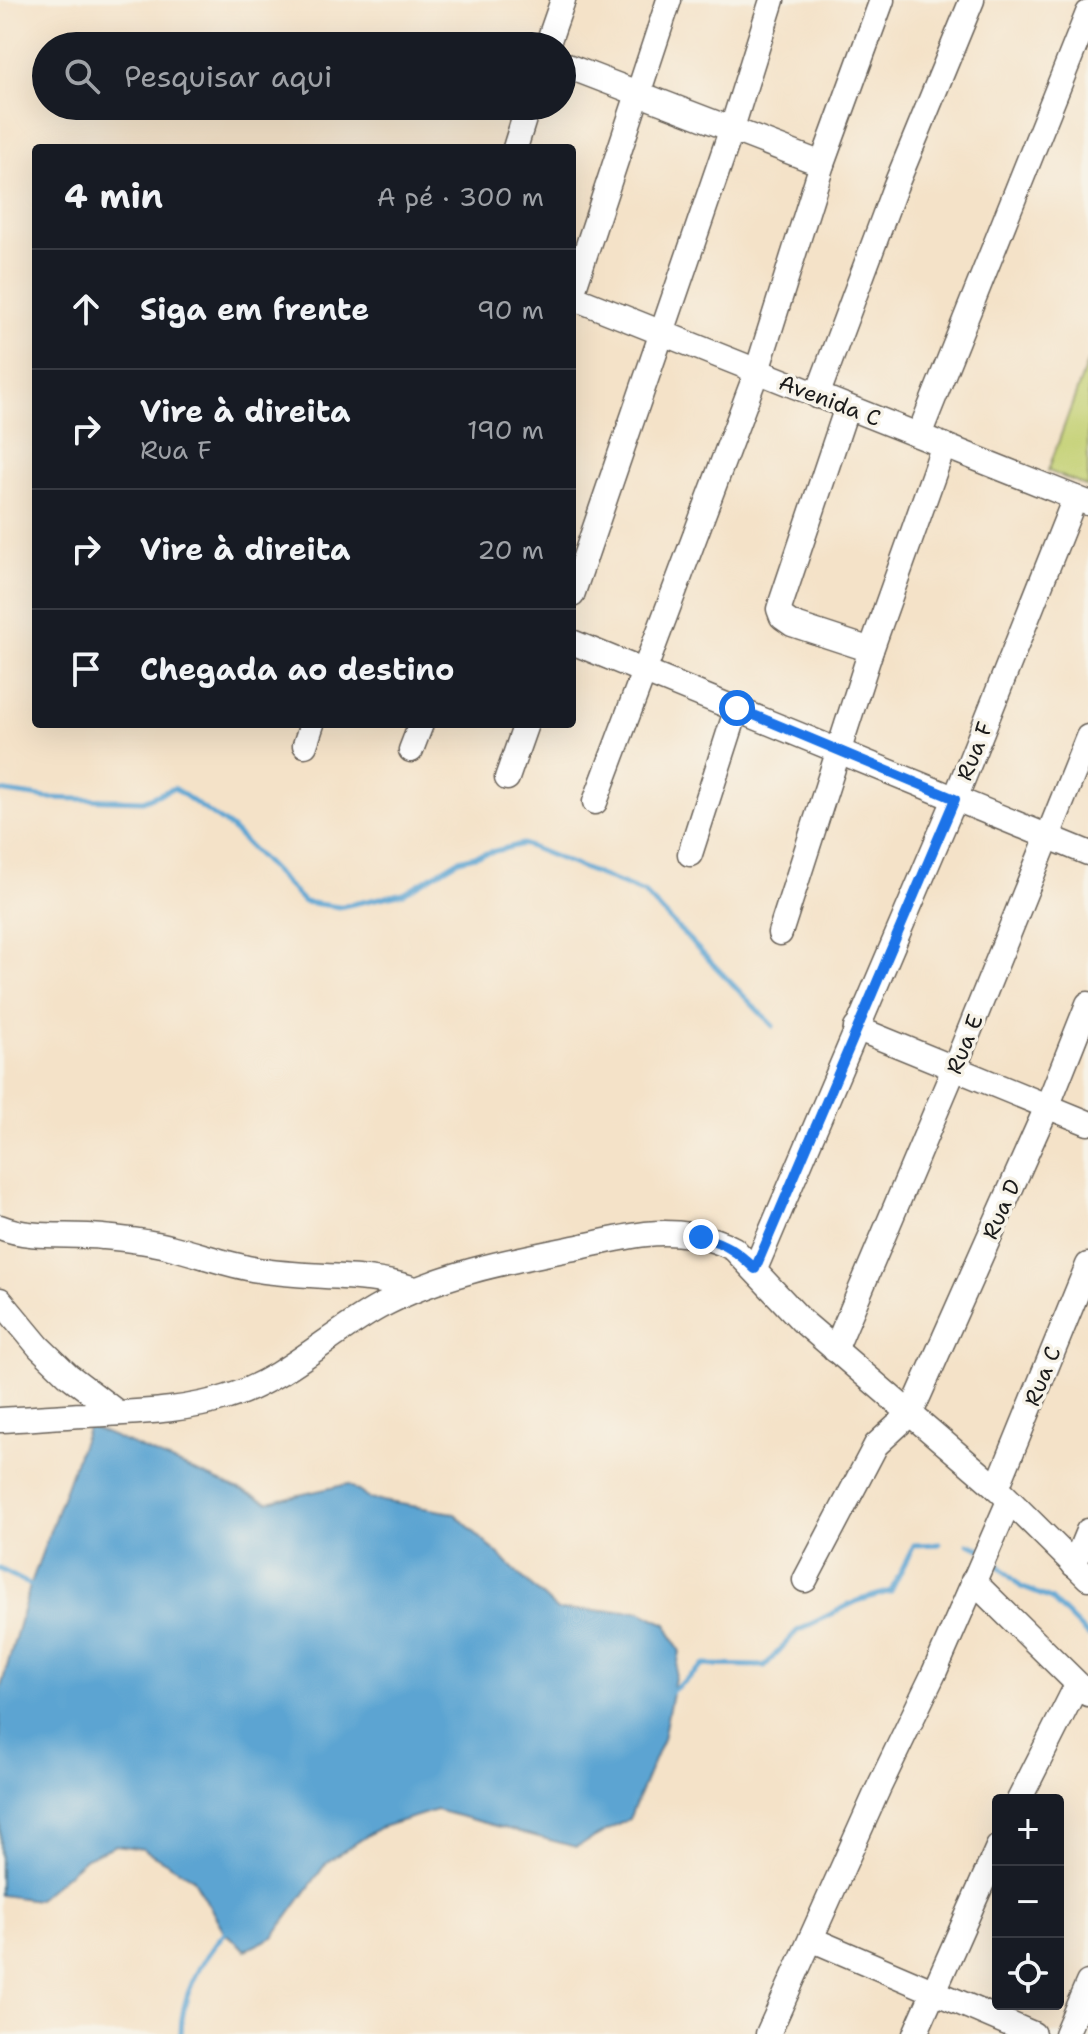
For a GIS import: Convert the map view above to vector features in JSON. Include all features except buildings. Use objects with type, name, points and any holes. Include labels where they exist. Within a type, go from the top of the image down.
[{"type":"street","points":[[552,32],[563,0]]},
{"type":"street","points":[[576,283],[669,0]]},
{"type":"street","points":[[576,583],[731,131],[772,0]]},
{"type":"street","points":[[595,802],[757,371],[822,164],[882,0]]},
{"type":"street","points":[[817,396],[895,187],[972,0]]},
{"type":"street","points":[[919,435],[1088,13]]},
{"type":"street","points":[[576,70],[822,164]]},
{"type":"street","points":[[516,144],[524,120]]},
{"type":"street","name":"Avenida C","points":[[576,297],[660,334],[1082,500]]},
{"type":"street","points":[[847,407],[779,609],[782,617],[792,624],[871,650]]},
{"type":"street","points":[[780,933],[871,650],[944,445]]},
{"type":"street","name":"Rua F","points":[[755,1269],[1082,500]]},
{"type":"street","points":[[576,644],[1088,853]]},
{"type":"street","points":[[690,854],[737,708]]},
{"type":"street","points":[[411,750],[419,728]]},
{"type":"street","points":[[507,778],[525,728]]},
{"type":"street","name":"Rua E","points":[[835,1350],[954,1069],[1088,737]]},
{"type":"street","name":"Rua D","points":[[911,1413],[1047,1107],[1088,1004]]},
{"type":"street","points":[[856,1028],[1088,1123]]},
{"type":"street","points":[[0,1227],[34,1234],[102,1236],[160,1244],[260,1271],[354,1277],[415,1289]]},
{"type":"street","points":[[0,1420],[193,1406],[231,1396],[268,1378],[377,1308],[415,1289],[501,1263],[647,1234],[678,1234],[722,1242],[734,1249],[802,1321],[1003,1494],[1081,1572]]},
{"type":"street","name":"Rua C","points":[[768,2034],[973,1581],[1088,1265]]},
{"type":"street","points":[[0,1300],[39,1347],[68,1375],[118,1413]]},
{"type":"street","points":[[805,1580],[876,1445],[911,1413]]},
{"type":"street","points":[[1081,1572],[1088,1531]]},
{"type":"street","points":[[973,1581],[1083,1689],[1022,1794]]},
{"type":"street","points":[[915,2034],[992,1861]]},
{"type":"street","points":[[811,1939],[1033,2034]]},
{"type":"street","points":[[1066,2034],[1088,1983]]},
{"type":"green space","points":[[1088,360],[1088,487],[1048,471]]},
{"type":"water","points":[[88,1426],[268,1502],[348,1484],[370,1499],[454,1513],[557,1610],[640,1611],[666,1624],[680,1652],[663,1739],[629,1819],[576,1847],[436,1810],[379,1828],[327,1862],[273,1937],[246,1950],[225,1933],[193,1878],[143,1849],[116,1845],[86,1858],[37,1900],[0,1895],[0,1691],[30,1586]]},
{"type":"waterway","points":[[0,791],[47,798],[143,801],[174,788],[231,828],[304,902],[339,907],[404,893],[459,860],[523,844],[644,893],[773,1026]]},
{"type":"waterway","points":[[667,1695],[704,1665],[765,1666],[797,1631],[857,1601],[891,1591],[914,1545],[939,1544]]},
{"type":"waterway","points":[[968,1544],[981,1549]]},
{"type":"waterway","points":[[991,1558],[1021,1587],[1051,1599],[1088,1636]]},
{"type":"waterway","points":[[0,1569],[34,1587]]},
{"type":"waterway","points":[[181,2034],[185,2005],[195,1977],[228,1929]]},
{"type":"route","points":[[701,1237],[722,1242],[734,1249],[755,1269],[955,799],[737,708]]}]
